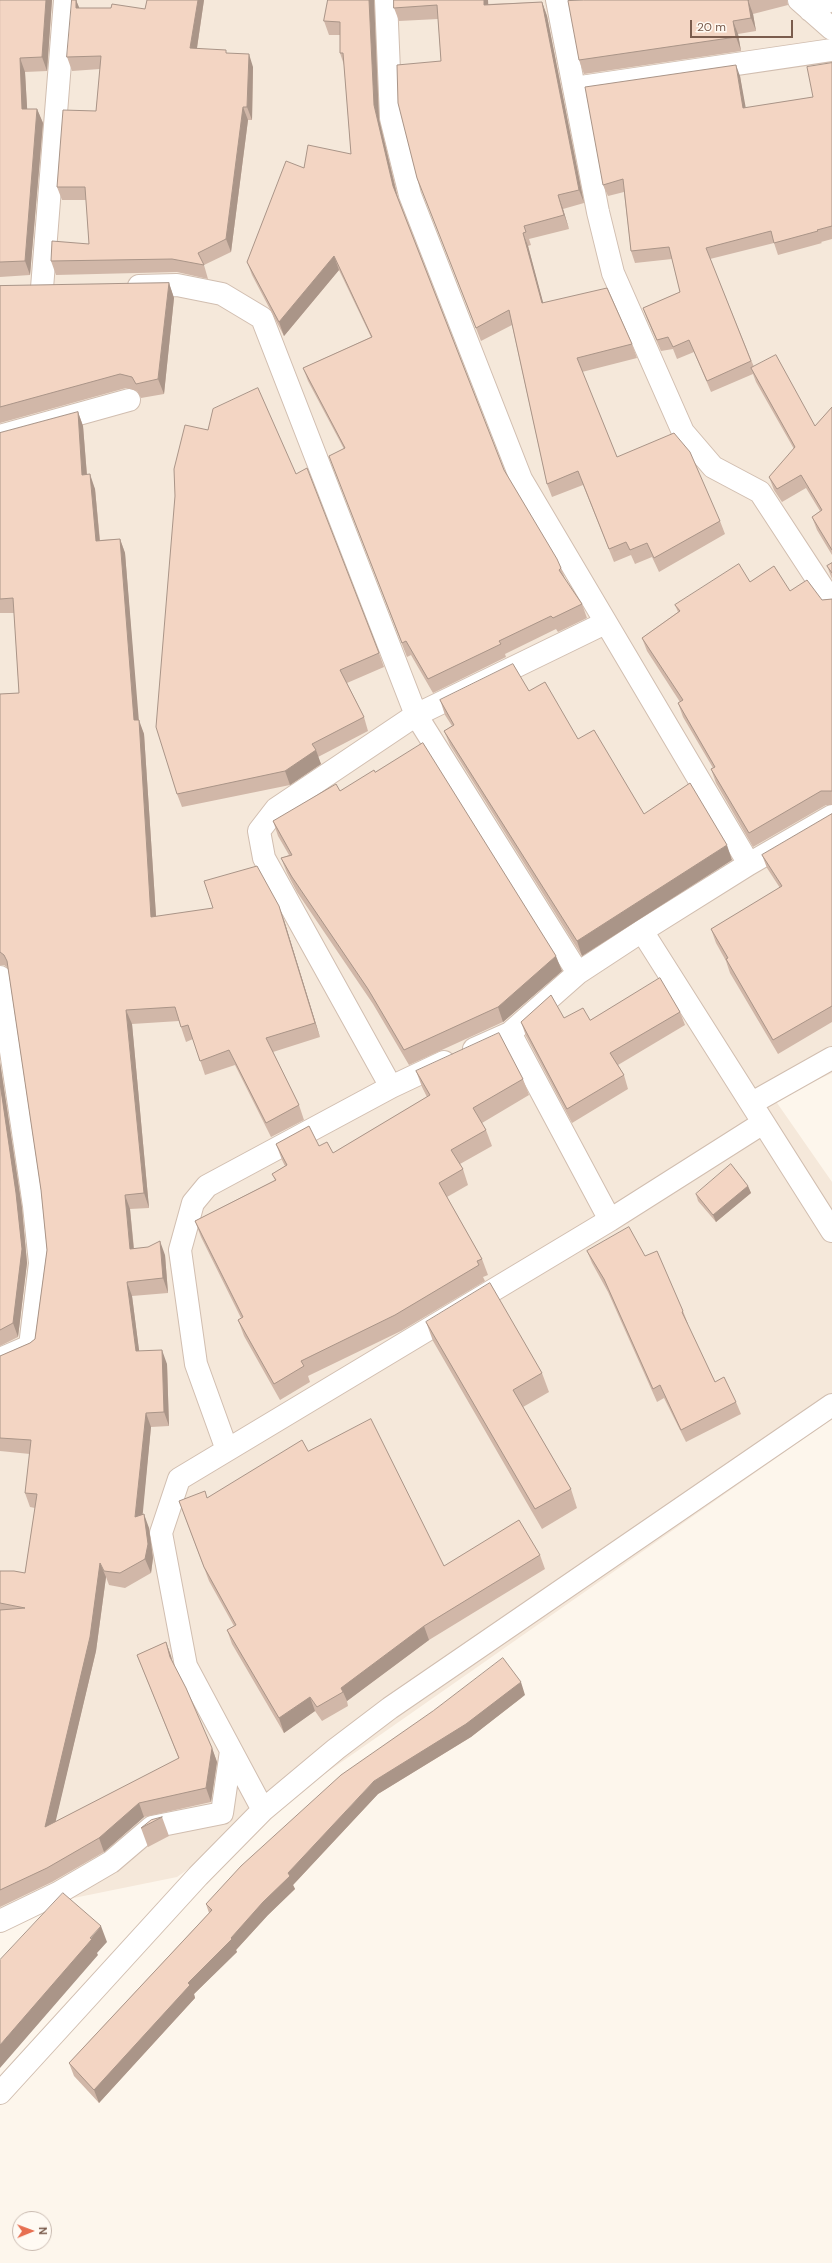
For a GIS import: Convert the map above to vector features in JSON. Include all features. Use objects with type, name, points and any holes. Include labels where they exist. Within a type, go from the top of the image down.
[{"type":"street","points":[[65,0],[32,288],[66,288]]},
{"type":"street","points":[[386,0],[392,118],[410,195],[521,479],[749,864]]},
{"type":"street","points":[[557,0],[598,212],[613,273],[683,432],[713,467],[760,492],[832,602]]},
{"type":"street","points":[[805,5],[831,0]]},
{"type":"street","points":[[805,5],[832,30]]},
{"type":"street","points":[[574,88],[832,50]]},
{"type":"street","points":[[121,286],[177,285],[222,294],[262,318],[416,715],[578,973]]},
{"type":"street","points":[[0,436],[129,400]]},
{"type":"street","points":[[391,1087],[264,858],[259,830],[276,809],[416,715],[606,623]]},
{"type":"street","points":[[227,1450],[196,1364],[180,1250],[193,1203],[207,1186],[391,1087],[510,1032],[578,973],[749,864],[832,816]]},
{"type":"street","points":[[642,931],[832,1231]]},
{"type":"street","points":[[0,977],[34,1206],[40,1263],[30,1346],[0,1359]]},
{"type":"street","points":[[510,1032],[610,1220]]},
{"type":"street","points":[[752,1103],[832,1058]]},
{"type":"street","points":[[263,1810],[186,1666],[161,1534],[179,1479],[610,1220],[763,1123]]},
{"type":"street","points":[[0,2093],[198,1876],[263,1810],[336,1749],[390,1708],[832,1404]]},
{"type":"street","points":[[0,1921],[58,1893],[111,1862],[152,1827],[222,1813],[231,1751]]},
{"type":"shaded area","points":[[0,0],[832,0],[832,1073],[775,1100],[832,1182],[832,1419],[177,1877],[0,1913]]},
{"type":"building","points":[[0,0],[46,0],[42,57],[20,58],[22,109],[37,109],[25,261],[0,262]]},
{"type":"building","points":[[72,0],[76,0],[76,8],[111,8],[112,4],[145,9],[147,0],[198,0],[190,48],[226,50],[226,53],[249,54],[247,107],[243,107],[226,239],[198,253],[204,265],[172,259],[51,261],[52,241],[89,244],[85,187],[57,187],[63,110],[96,111],[101,56],[67,57]]},
{"type":"building","points":[[328,0],[369,0],[374,105],[393,186],[504,470],[557,559],[561,568],[559,570],[582,604],[553,618],[551,616],[499,641],[501,644],[428,679],[406,641],[402,643],[329,456],[345,448],[303,368],[372,337],[334,256],[279,322],[247,262],[286,161],[304,168],[308,145],[351,154],[343,53],[340,53],[340,22],[324,21]]},
{"type":"building","points":[[394,0],[484,0],[484,5],[542,2],[579,190],[558,195],[564,215],[524,226],[526,232],[523,233],[542,303],[607,288],[632,344],[577,358],[617,457],[674,433],[690,452],[720,521],[654,558],[647,543],[630,550],[626,542],[609,549],[578,471],[547,484],[509,310],[476,328],[417,178],[398,103],[397,65],[441,61],[437,5],[394,8]]},
{"type":"building","points":[[748,0],[751,18],[733,21],[736,37],[579,60],[568,1]]},
{"type":"building","points":[[832,63],[832,226],[774,243],[771,231],[706,248],[751,361],[707,381],[689,340],[673,347],[668,337],[657,340],[643,308],[680,292],[669,247],[631,251],[623,179],[603,185],[585,87],[736,65],[743,108],[813,97],[807,67]]},
{"type":"building","points":[[169,283],[158,379],[136,384],[132,377],[120,374],[0,407],[0,286]]},
{"type":"building","points":[[776,355],[815,426],[832,407],[832,550],[812,517],[822,510],[801,475],[777,489],[769,477],[795,447],[751,368]]},
{"type":"building","points":[[258,388],[296,474],[307,468],[379,653],[340,670],[364,717],[312,744],[316,750],[285,771],[177,794],[156,727],[175,496],[174,469],[185,425],[208,430],[213,409]]},
{"type":"building","points":[[78,412],[82,475],[90,474],[96,541],[120,539],[134,720],[139,720],[151,917],[213,908],[204,881],[257,866],[279,906],[315,1023],[266,1038],[299,1105],[266,1123],[229,1050],[200,1061],[188,1025],[181,1027],[175,1007],[126,1010],[144,1193],[125,1195],[130,1249],[148,1247],[160,1241],[163,1278],[127,1282],[136,1351],[162,1350],[164,1412],[146,1413],[135,1517],[144,1514],[148,1544],[145,1559],[120,1573],[104,1571],[100,1563],[90,1637],[45,1827],[179,1758],[137,1655],[166,1642],[170,1657],[186,1688],[212,1748],[206,1788],[139,1803],[99,1838],[47,1868],[0,1890],[0,1610],[25,1608],[0,1603],[0,1571],[25,1573],[37,1494],[25,1493],[31,1440],[0,1438],[0,1356],[30,1343],[35,1339],[47,1250],[41,1190],[7,961],[4,955],[0,952],[0,694],[19,693],[13,598],[0,599],[0,433]]},
{"type":"building","points":[[832,563],[832,573],[827,566]]},
{"type":"building","points":[[739,564],[750,582],[774,566],[790,591],[807,580],[822,600],[832,599],[832,791],[821,791],[749,833],[711,769],[715,767],[678,703],[683,700],[642,638],[680,611],[675,605]]},
{"type":"building","points":[[513,664],[529,691],[545,682],[578,739],[594,730],[644,814],[690,783],[727,845],[577,941],[444,731],[454,725],[440,700]]},
{"type":"building","points":[[423,743],[556,956],[498,1007],[404,1050],[368,989],[292,877],[281,858],[292,855],[273,821],[336,784],[340,791]]},
{"type":"building","points":[[832,814],[832,1006],[773,1040],[726,959],[728,958],[711,929],[782,886],[762,855]]},
{"type":"building","points":[[660,978],[680,1012],[610,1053],[624,1075],[567,1109],[521,1022],[551,995],[564,1018],[583,1008],[590,1020]]},
{"type":"building","points":[[499,1033],[523,1079],[473,1108],[486,1130],[451,1150],[463,1169],[439,1183],[482,1259],[477,1261],[479,1265],[395,1315],[301,1361],[304,1366],[274,1384],[238,1320],[243,1317],[195,1221],[276,1180],[272,1174],[287,1165],[276,1144],[309,1126],[319,1146],[327,1142],[333,1153],[430,1095],[416,1071]]},
{"type":"building","points":[[0,1083],[16,1193],[22,1249],[13,1323],[0,1330]]},
{"type":"building","points":[[731,1164],[748,1186],[713,1215],[696,1194]]},
{"type":"building","points":[[629,1227],[645,1256],[657,1251],[683,1311],[682,1312],[715,1382],[724,1377],[736,1402],[681,1430],[660,1385],[653,1389],[604,1279],[587,1251]]},
{"type":"building","points":[[490,1283],[542,1373],[513,1390],[571,1489],[535,1509],[426,1322]]},
{"type":"building","points":[[371,1419],[444,1566],[519,1520],[540,1555],[424,1626],[341,1688],[343,1692],[317,1707],[310,1697],[279,1718],[227,1630],[236,1625],[204,1567],[179,1501],[205,1491],[207,1498],[302,1440],[308,1451]]},
{"type":"building","points":[[503,1658],[521,1682],[466,1724],[374,1781],[288,1873],[290,1876],[263,1902],[231,1938],[232,1939],[188,1983],[190,1985],[94,2090],[69,2063],[212,1910],[206,1904],[241,1866],[341,1775],[433,1711]]},
{"type":"building","points":[[162,1817],[141,1828],[151,1820]]},
{"type":"building","points":[[63,1893],[101,1926],[90,1938],[92,1939],[0,2045],[0,1960]]}]
